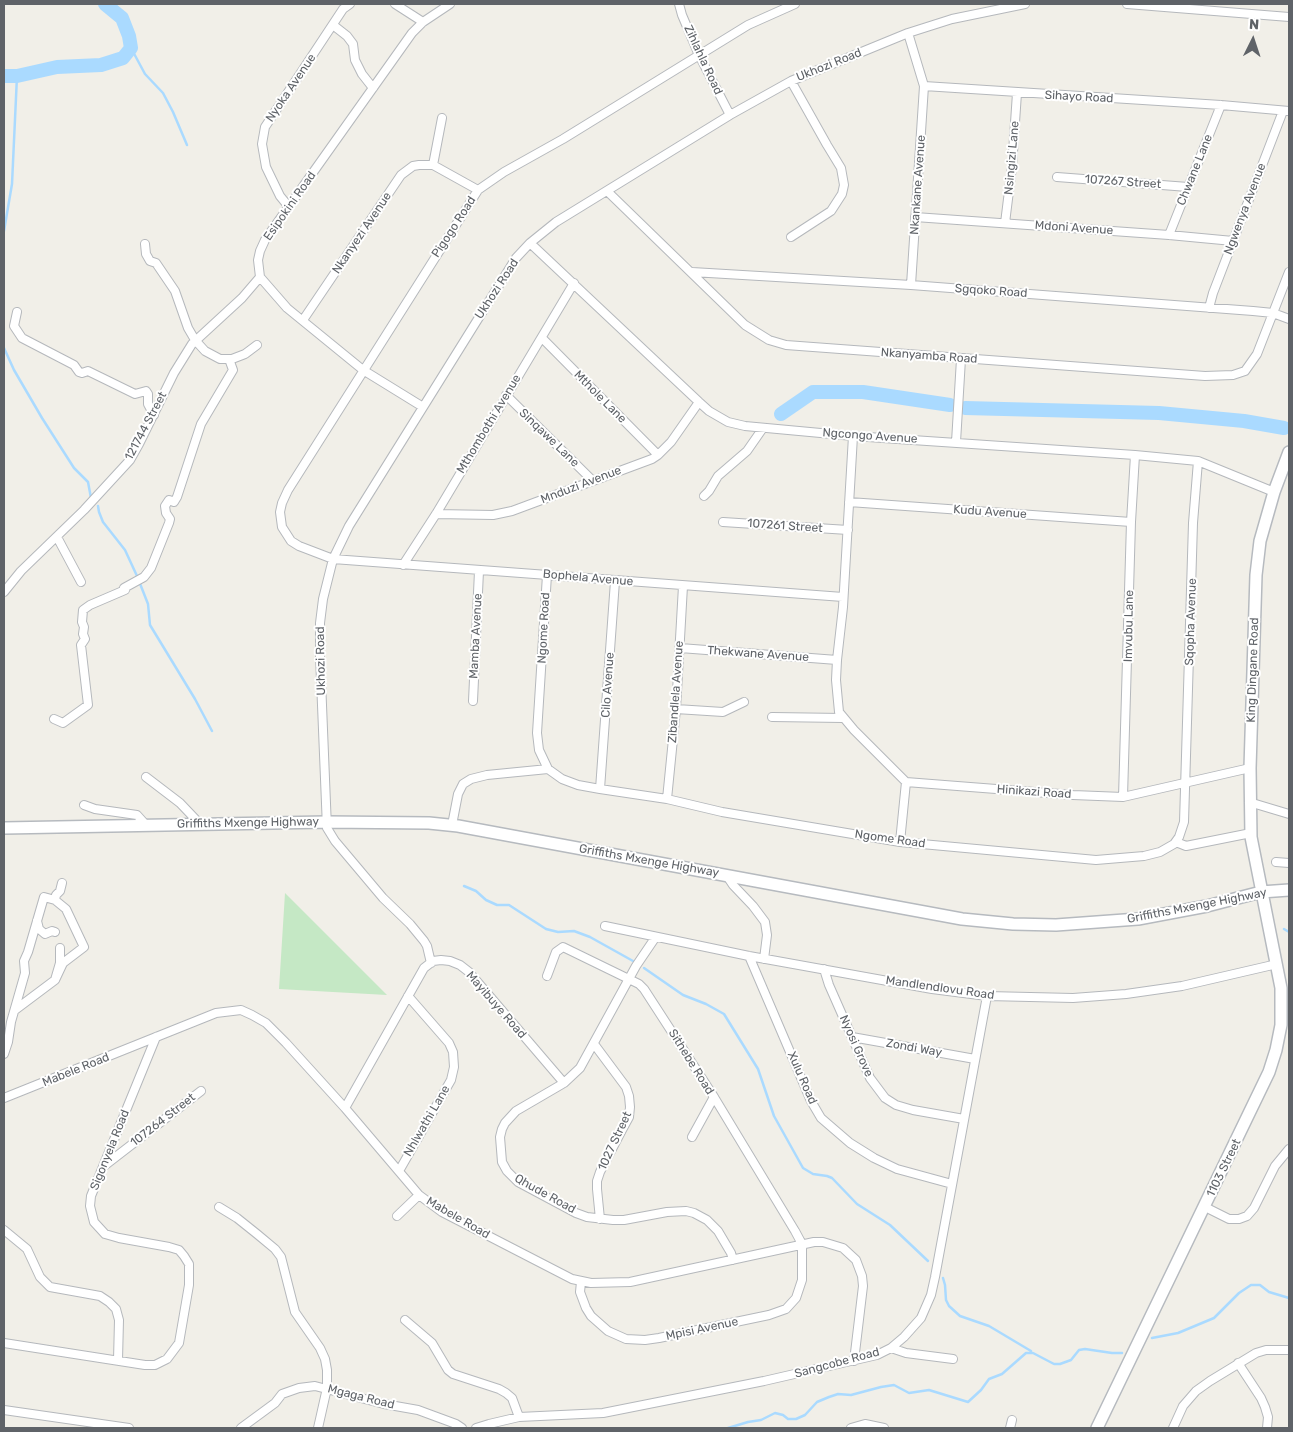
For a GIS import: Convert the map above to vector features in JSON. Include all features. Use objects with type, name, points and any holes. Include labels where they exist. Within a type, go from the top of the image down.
[{"type":"street","name":"Nyoka Avenue","points":[[289,207],[280,196],[266,168],[262,153],[262,136],[265,127],[343,9],[350,4]]},
{"type":"street","points":[[396,4],[423,22]]},
{"type":"street","name":"Esipokini Road","points":[[260,277],[258,266],[260,250],[265,240],[412,34],[423,22],[450,4]]},
{"type":"street","name":"Zihlahla Road","points":[[680,4],[682,15],[699,55],[730,115]]},
{"type":"street","name":"Pigogo Road","points":[[333,559],[299,546],[291,540],[282,527],[280,512],[288,490],[478,190],[504,172],[563,139],[748,25],[794,4]]},
{"type":"street","name":"Ukhozi Road","points":[[326,822],[320,623],[323,600],[333,559],[349,526],[516,258],[530,243],[556,222],[730,115],[791,81],[908,33],[952,19],[1025,4]]},
{"type":"street","points":[[1127,4],[1289,17]]},
{"type":"street","points":[[333,25],[347,36],[353,44],[355,60],[362,74],[373,88]]},
{"type":"street","points":[[908,33],[924,86]]},
{"type":"street","points":[[791,81],[842,168],[844,185],[842,194],[831,211],[791,237]]},
{"type":"street","name":"Sihayo Road","points":[[924,86],[1221,105],[1286,111]]},
{"type":"street","name":"Nkankane Avenue","points":[[911,284],[924,86]]},
{"type":"street","name":"Nsingizi Lane","points":[[1005,223],[1012,166],[1017,93]]},
{"type":"street","name":"Chwane Lane","points":[[1168,235],[1221,105]]},
{"type":"street","name":"Ngwenya Avenue","points":[[1209,308],[1213,293],[1286,111]]},
{"type":"street","points":[[442,118],[433,165],[478,190]]},
{"type":"street","name":"Nkanyezi Avenue","points":[[303,320],[401,175],[413,166],[433,165]]},
{"type":"street","name":"107267 Street","points":[[1057,177],[1188,187]]},
{"type":"street","name":"Nkanyamba Road","points":[[607,191],[746,326],[769,340],[786,345],[1226,376],[1240,373],[1250,366],[1264,340],[1272,314]]},
{"type":"street","name":"Mdoni Avenue","points":[[915,217],[1168,235],[1233,242]]},
{"type":"street","name":"Ngcongo Avenue","points":[[530,243],[699,402],[728,422],[745,426],[853,436],[1135,454],[1198,461],[1274,492]]},
{"type":"street","points":[[145,244],[146,254],[150,260],[156,263],[174,291],[188,328],[195,340],[205,351],[220,359],[229,359],[245,354],[256,345]]},
{"type":"street","name":"Sgqoko Road","points":[[692,272],[911,284],[1209,308],[1272,314],[1289,319]]},
{"type":"street","points":[[1272,314],[1289,272]]},
{"type":"street","points":[[260,277],[277,298],[363,370],[423,407]]},
{"type":"street","name":"121744 Street","points":[[4,592],[21,571],[84,510],[130,460],[174,373],[195,340],[242,298],[260,277]]},
{"type":"street","name":"Mthombothi Avenue","points":[[403,565],[436,514],[574,283]]},
{"type":"street","points":[[17,312],[14,326],[22,338],[74,364],[82,373],[88,371],[135,394],[146,391],[148,394],[148,404],[154,415]]},
{"type":"street","name":"Mthole Lane","points":[[542,338],[658,456]]},
{"type":"street","points":[[956,442],[961,358]]},
{"type":"street","points":[[54,718],[64,723],[88,704],[80,645],[85,639],[83,634],[83,610],[90,604],[124,590],[124,588],[144,577],[151,568],[169,524],[170,519],[166,513],[165,506],[169,500],[174,502],[177,497],[201,424],[233,370],[229,359]]},
{"type":"street","name":"Sinqawe Lane","points":[[506,395],[593,480]]},
{"type":"street","name":"Mnduzi Avenue","points":[[436,514],[493,515],[512,511],[658,456],[671,442],[699,402]]},
{"type":"street","points":[[704,496],[718,476],[747,451],[763,428]]},
{"type":"street","points":[[853,436],[848,530],[837,660],[837,698],[839,712],[843,718],[906,782],[900,842]]},
{"type":"street","name":"King Dingane Road","points":[[1261,892],[1251,832],[1249,802],[1256,575],[1260,541],[1274,492],[1289,452]]},
{"type":"street","name":"Imvubu Lane","points":[[1123,797],[1131,522],[1135,454]]},
{"type":"street","name":"Sqopha Avenue","points":[[1185,784],[1193,523],[1198,461]]},
{"type":"street","name":"Kudu Avenue","points":[[849,502],[1131,522]]},
{"type":"street","name":"107261 Street","points":[[723,522],[848,530]]},
{"type":"street","points":[[57,537],[81,582]]},
{"type":"street","name":"Bophela Avenue","points":[[333,559],[843,597]]},
{"type":"street","name":"Mamba Avenue","points":[[473,701],[479,571]]},
{"type":"street","name":"Ngome Road","points":[[547,575],[537,733],[539,750],[548,769],[562,779],[600,789],[667,799],[722,812],[900,842],[1096,860],[1144,856],[1160,852],[1176,842]]},
{"type":"street","name":"Cilo Avenue","points":[[600,789],[615,581]]},
{"type":"street","name":"Zibandlela Avenue","points":[[667,799],[676,710],[683,586]]},
{"type":"street","name":"Thekwane Avenue","points":[[680,648],[837,660]]},
{"type":"street","points":[[676,710],[722,712],[744,702]]},
{"type":"street","points":[[772,717],[843,718]]},
{"type":"street","name":"Hinikazi Road","points":[[906,782],[1123,797],[1250,768]]},
{"type":"street","points":[[452,825],[458,794],[464,784],[471,779],[487,775],[548,769]]},
{"type":"street","points":[[146,777],[180,803],[200,824]]},
{"type":"street","points":[[1185,784],[1184,822],[1176,842],[1186,846],[1251,832]]},
{"type":"street","points":[[1249,802],[1289,814]]},
{"type":"street","points":[[84,805],[95,809],[137,815],[146,825]]},
{"type":"street","points":[[326,822],[329,831],[341,848],[387,903],[424,940],[431,963],[424,968],[345,1108]]},
{"type":"street","name":"Griffiths Mxenge Highway","points":[[4,828],[326,822],[392,822],[452,825],[962,919],[1013,924],[1065,924],[1138,918],[1206,906],[1261,892],[1289,890]]},
{"type":"street","points":[[1276,862],[1289,863]]},
{"type":"street","points":[[727,876],[759,912],[765,922],[767,935],[764,959]]},
{"type":"street","points":[[55,900],[62,883]]},
{"type":"street","name":"1103 Street","points":[[1097,1428],[1269,1072],[1276,1050],[1285,1005],[1261,892]]},
{"type":"street","points":[[4,1054],[8,1042],[10,1022],[25,973],[24,961],[44,898],[55,900],[66,909],[84,947],[63,963],[55,980],[15,1010]]},
{"type":"street","points":[[37,921],[39,930],[45,934],[52,931],[56,932]]},
{"type":"street","name":"Mandlendlovu Road","points":[[605,926],[655,938],[764,959],[932,989],[986,996],[1073,998],[1126,994],[1182,986],[1277,964]]},
{"type":"street","name":"Qhude Road","points":[[655,938],[629,980],[580,1068],[564,1083],[525,1104],[511,1115],[502,1128],[500,1137],[502,1162],[511,1176],[518,1182],[576,1213],[600,1219],[624,1220],[667,1212],[694,1213],[707,1220],[718,1231],[733,1260]]},
{"type":"street","name":"Sithebe Road","points":[[547,976],[556,952],[563,947],[639,984],[649,995],[714,1097],[796,1231],[802,1244]]},
{"type":"street","points":[[55,980],[60,963],[60,948]]},
{"type":"street","name":"Xulu Road","points":[[749,956],[810,1101],[821,1118],[850,1143],[874,1158],[897,1169],[952,1184]]},
{"type":"street","name":"Mayibuye Road","points":[[431,963],[441,960],[450,961],[460,965],[468,972],[564,1083]]},
{"type":"street","name":"Nyosi Grove","points":[[824,969],[829,985],[870,1078],[885,1098],[896,1105],[913,1110],[964,1119]]},
{"type":"street","name":"Nhlwathi Lane","points":[[398,1171],[451,1080],[454,1067],[453,1052],[449,1043],[408,996]]},
{"type":"street","name":"Sangcobe Road","points":[[476,1428],[519,1417],[603,1414],[854,1361],[877,1355],[890,1348],[913,1328],[921,1318],[936,1277],[986,996]]},
{"type":"street","name":"Mabele Road","points":[[4,1098],[216,1013],[241,1010],[266,1023],[345,1108],[419,1195],[442,1212],[562,1275],[581,1282],[630,1282],[802,1244],[823,1242],[842,1248],[856,1260],[860,1268],[863,1286],[854,1361]]},
{"type":"street","name":"Sigonyela Road","points":[[4,1343],[145,1365],[155,1365],[162,1362],[171,1356],[179,1344],[189,1285],[189,1264],[179,1250],[105,1234],[94,1222],[90,1206],[91,1196],[102,1167],[156,1037]]},
{"type":"street","name":"Zondi Way","points":[[852,1037],[975,1059]]},
{"type":"street","name":"1027 Street","points":[[594,1044],[626,1087],[630,1107],[629,1117],[597,1180],[600,1219]]},
{"type":"street","name":"107264 Street","points":[[102,1167],[201,1091]]},
{"type":"street","points":[[692,1138],[714,1097]]},
{"type":"street","points":[[1205,1207],[1229,1219],[1239,1219],[1247,1216],[1254,1208],[1275,1166],[1289,1149]]},
{"type":"street","points":[[396,1216],[419,1195]]},
{"type":"street","points":[[219,1208],[237,1218],[279,1254],[295,1312],[320,1348],[325,1359],[327,1388],[318,1428]]},
{"type":"street","points":[[4,1230],[27,1249],[40,1277],[50,1286],[100,1296],[110,1302],[116,1309],[119,1320],[118,1360]]},
{"type":"street","name":"Mpisi Avenue","points":[[581,1282],[580,1292],[586,1308],[591,1316],[608,1331],[626,1339],[645,1340],[659,1338],[769,1315],[786,1309],[796,1298],[802,1280],[802,1244]]},
{"type":"street","points":[[405,1320],[432,1343],[448,1370],[453,1374],[506,1393],[512,1398],[519,1417]]},
{"type":"street","points":[[890,1348],[906,1353],[953,1359]]},
{"type":"street","points":[[1173,1428],[1183,1406],[1196,1392],[1256,1353],[1266,1350],[1289,1350]]},
{"type":"street","points":[[1238,1364],[1265,1407],[1268,1416],[1266,1428]]},
{"type":"street","name":"Mgaga Road","points":[[241,1428],[275,1403],[282,1394],[300,1388],[315,1386],[384,1404],[418,1410],[462,1428]]},
{"type":"street","points":[[4,1410],[129,1428]]},
{"type":"street","points":[[851,1428],[865,1424],[884,1428]]},
{"type":"green space","points":[[285,893],[387,995],[279,989]]},
{"type":"waterway","points":[[4,76],[17,76],[57,67],[101,65],[123,58],[131,48],[129,36],[122,18],[105,4]]},
{"type":"waterway","points":[[131,48],[145,74],[163,93],[187,145]]},
{"type":"waterway","points":[[4,231],[12,184],[17,76]]},
{"type":"waterway","points":[[4,348],[14,370],[42,418],[74,468],[88,482],[91,498]]},
{"type":"waterway","points":[[781,414],[813,392],[863,392],[950,405]]},
{"type":"waterway","points":[[965,408],[1159,413],[1244,421],[1284,428]]},
{"type":"waterway","points":[[98,506],[103,522],[125,550],[137,576],[148,604],[150,625],[212,731]]},
{"type":"waterway","points":[[464,886],[476,891],[486,900],[497,905],[509,905],[546,929],[558,932],[574,931],[590,937],[633,961]]},
{"type":"waterway","points":[[1284,929],[1289,932]]},
{"type":"waterway","points":[[644,968],[683,995],[706,1004],[724,1014],[758,1069],[774,1116],[803,1168],[813,1174],[832,1178],[857,1204],[890,1225],[928,1261]]},
{"type":"waterway","points":[[943,1278],[946,1300],[949,1306],[960,1316],[989,1326],[1031,1351]]},
{"type":"waterway","points":[[1152,1338],[1178,1333],[1214,1318],[1239,1293],[1251,1285],[1260,1285],[1269,1292],[1289,1298]]},
{"type":"waterway","points":[[728,1428],[761,1420],[775,1413],[783,1415],[788,1419],[796,1419],[805,1415],[817,1402],[829,1397],[838,1394],[851,1395],[894,1385],[909,1393],[929,1390],[968,1402],[981,1390],[989,1379],[1002,1374],[1026,1353],[1033,1353],[1054,1364],[1071,1360],[1079,1350],[1085,1349],[1122,1353]]}]
